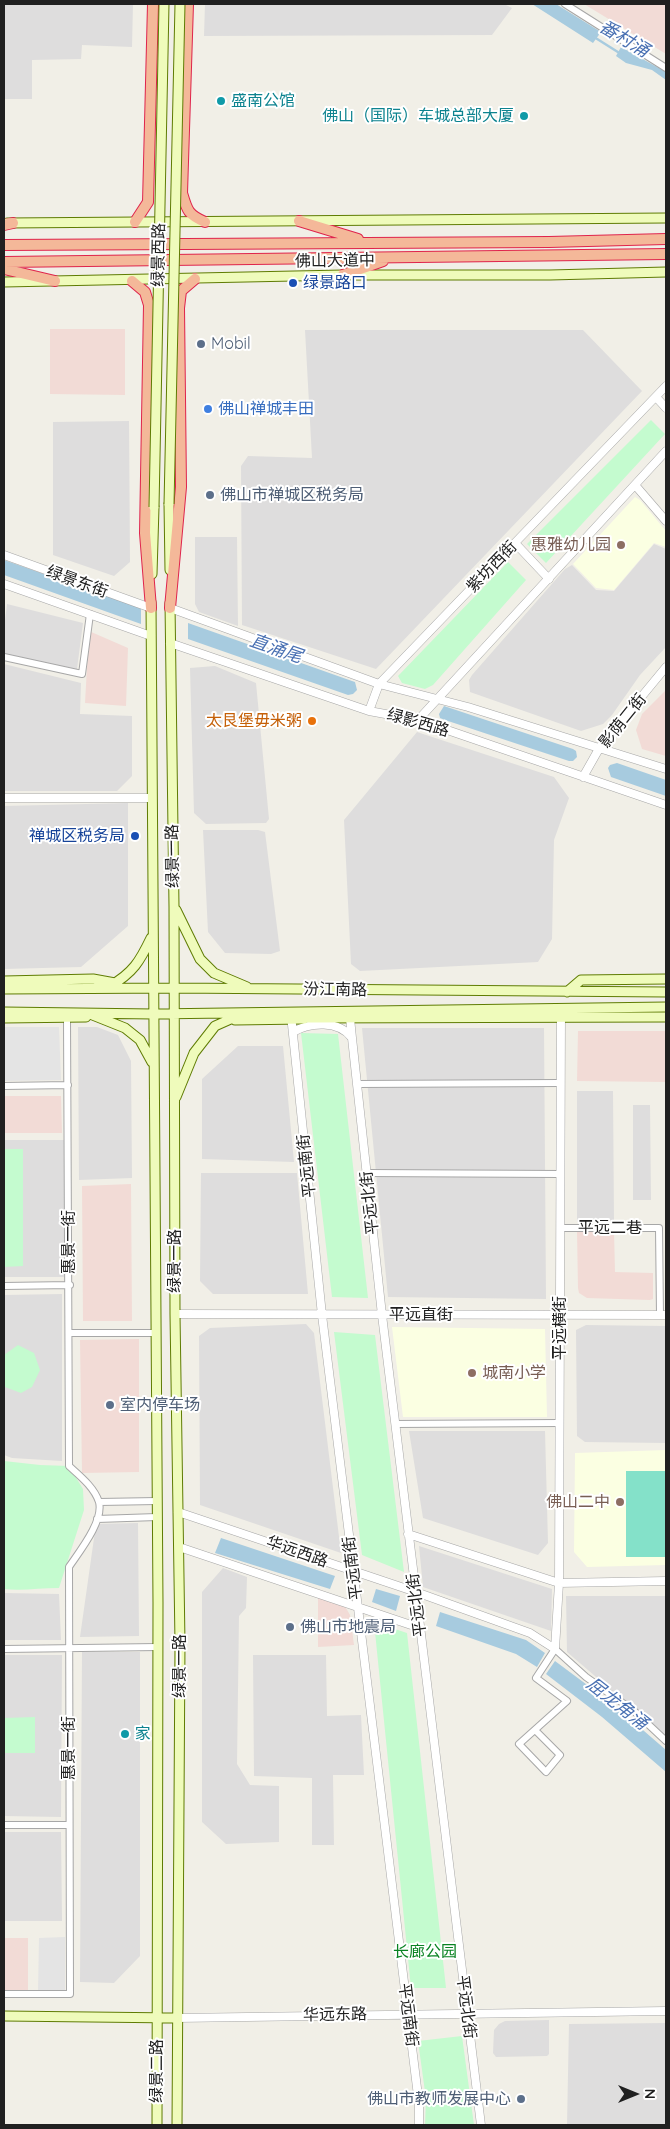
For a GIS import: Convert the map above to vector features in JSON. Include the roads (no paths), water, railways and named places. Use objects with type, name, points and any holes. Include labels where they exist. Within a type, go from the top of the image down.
[{"type":"highway","points":[[135,222],[148,202],[153,4]]},
{"type":"highway","points":[[188,4],[182,193],[186,207],[193,217],[205,222]]},
{"type":"highway","points":[[299,221],[368,242]]},
{"type":"highway","name":"佛山大道中","points":[[4,245],[549,242],[666,239]]},
{"type":"highway","name":"佛山大道中","points":[[4,262],[666,254]]},
{"type":"highway","points":[[343,275],[394,258]]},
{"type":"highway","points":[[4,269],[55,282]]},
{"type":"highway","points":[[170,608],[181,486],[179,308],[181,291],[195,279]]},
{"type":"highway","points":[[132,280],[145,292],[149,305],[145,533],[151,608]]},
{"type":"main road","name":"绿景西路","points":[[154,506],[164,4]]},
{"type":"main road","name":"绿景西路","points":[[169,504],[180,4]]},
{"type":"main road","points":[[7,223],[666,218]]},
{"type":"main road","name":"佛山大道中","points":[[4,282],[343,275],[550,275],[666,272]]},
{"type":"main road","name":"绿景一路","points":[[169,504],[175,988],[175,1314],[180,1653],[177,2018]]},
{"type":"main road","name":"绿景一路","points":[[154,506],[151,636],[158,1647],[156,2017]]},
{"type":"main road","points":[[174,907],[200,959],[214,973],[252,989]]},
{"type":"main road","points":[[105,988],[125,977],[140,961],[153,936]]},
{"type":"main road","points":[[608,979],[608,992]]},
{"type":"main road","points":[[567,992],[581,980],[666,979]]},
{"type":"main road","points":[[4,981],[94,980],[114,983]]},
{"type":"main road","name":"汾江南路","points":[[4,989],[175,988],[666,992]]},
{"type":"main road","name":"汾江南路","points":[[83,1011],[153,1014],[250,1011],[291,1015],[561,1007],[666,1007]]},
{"type":"main road","points":[[4,1012],[83,1011],[126,1028],[140,1040],[153,1064]]},
{"type":"main road","points":[[174,1102],[194,1053],[215,1026],[250,1011]]},
{"type":"main road","points":[[227,1020],[291,1015],[309,1018],[666,1017]]},
{"type":"main road","points":[[4,1018],[98,1017]]},
{"type":"main road","name":"华远东路","points":[[4,2016],[177,2018]]},
{"type":"main road","name":"绿景二路","points":[[156,2017],[157,2125]]},
{"type":"main road","name":"绿景二路","points":[[177,2018],[177,2125]]},
{"type":"street","points":[[565,4],[666,68]]},
{"type":"street","name":"紫坊西街","points":[[369,711],[380,684],[666,386]]},
{"type":"street","points":[[656,397],[666,408]]},
{"type":"street","points":[[418,720],[666,451]]},
{"type":"street","points":[[635,485],[666,521]]},
{"type":"street","points":[[515,544],[548,579]]},
{"type":"street","name":"绿景东街","points":[[4,555],[151,608]]},
{"type":"street","name":"绿景东街","points":[[4,584],[151,636]]},
{"type":"street","name":"绿影西路","points":[[170,608],[380,684],[437,701],[468,707],[666,769]]},
{"type":"street","points":[[4,657],[82,674],[90,614]]},
{"type":"street","name":"绿影西路","points":[[170,642],[369,711],[418,720],[666,805]]},
{"type":"street","name":"影荫二街","points":[[583,777],[600,747],[666,667]]},
{"type":"street","points":[[4,798],[152,798]]},
{"type":"street","name":"平远横街","points":[[555,1649],[560,1583],[561,1007]]},
{"type":"street","name":"平远南街","points":[[291,1015],[322,1315],[419,2104],[419,2125]]},
{"type":"street","name":"惠景一街","points":[[67,1018],[70,1284],[69,1466],[90,1485],[99,1502]]},
{"type":"street","name":"平远北街","points":[[350,1018],[382,1315],[481,2125]]},
{"type":"street","points":[[293,1032],[309,1026],[333,1025],[348,1032],[352,1038]]},
{"type":"street","points":[[358,1084],[560,1083]]},
{"type":"street","points":[[4,1086],[68,1085]]},
{"type":"street","points":[[367,1173],[560,1174]]},
{"type":"street","name":"平远二巷","points":[[560,1228],[660,1228],[663,1315]]},
{"type":"street","points":[[4,1286],[70,1284]]},
{"type":"street","name":"平远直街","points":[[175,1314],[663,1315]]},
{"type":"street","points":[[70,1333],[156,1333]]},
{"type":"street","points":[[395,1424],[560,1423]]},
{"type":"street","points":[[157,1501],[99,1502],[97,1519],[157,1517]]},
{"type":"street","name":"华远西路","points":[[178,1512],[416,1592],[530,1634],[555,1649]]},
{"type":"street","name":"惠景一街","points":[[4,1994],[70,1994],[69,1567],[86,1542],[97,1519]]},
{"type":"street","points":[[408,1534],[560,1583],[666,1581]]},
{"type":"street","name":"华远西路","points":[[178,1547],[420,1628]]},
{"type":"street","points":[[4,1649],[158,1647]]},
{"type":"street","points":[[535,1730],[560,1755],[546,1772],[519,1744],[567,1700],[536,1678],[555,1649],[586,1677],[634,1711],[666,1741]]},
{"type":"street","points":[[4,1826],[69,1826]]},
{"type":"street","name":"华远东路","points":[[177,2018],[666,2011]]},
{"type":"water","points":[[532,4],[556,4],[601,32],[593,43]]},
{"type":"water","points":[[621,47],[666,72],[666,80],[652,70],[626,63],[616,56]]},
{"type":"water","points":[[4,560],[141,608],[141,624],[4,575]]},
{"type":"water","points":[[188,623],[355,682],[357,690],[353,694],[348,695],[188,639]]},
{"type":"water","points":[[444,706],[573,749],[576,751],[577,757],[573,761],[569,761],[445,720],[440,718],[439,714]]},
{"type":"water","points":[[617,763],[666,780],[666,796],[611,777],[608,768],[610,765]]},
{"type":"water","points":[[221,1538],[335,1576],[330,1589],[215,1553]]},
{"type":"water","points":[[376,1589],[400,1596],[396,1611],[372,1602]]},
{"type":"water","points":[[440,1612],[526,1640],[545,1653],[537,1667],[516,1654],[436,1626]]},
{"type":"water","points":[[555,1661],[614,1705],[666,1750],[666,1772],[602,1717],[546,1674]]},
{"type":"waterway","name":"番村涌","points":[[594,37],[621,54]]},
{"type":"place","name":"盛南公馆","points":[[221,101]]},
{"type":"place","name":"佛山（国际）车城总部大厦","points":[[524,116]]},
{"type":"place","name":"绿景路口","points":[[293,283]]},
{"type":"place","name":"Mobil","points":[[201,344]]},
{"type":"place","name":"佛山禅城丰田","points":[[208,409]]},
{"type":"place","name":"佛山市禅城区税务局","points":[[210,495]]},
{"type":"place","name":"惠雅幼儿园","points":[[621,545]]},
{"type":"place","name":"太艮堡毋米粥","points":[[312,721]]},
{"type":"place","name":"禅城区税务局","points":[[135,836]]},
{"type":"place","name":"城南小学","points":[[472,1373]]},
{"type":"place","name":"室内停车场","points":[[110,1405]]},
{"type":"place","name":"佛山二中","points":[[620,1502]]},
{"type":"place","name":"佛山市地震局","points":[[290,1627]]},
{"type":"place","name":"家","points":[[125,1734]]},
{"type":"place","name":"佛山市教师发展中心","points":[[521,2099]]},
{"type":"water label","name":"直涌尾","points":[[276,649]]},
{"type":"water label","name":"屈龙角涌","points":[[617,1704]]},
{"type":"park label","name":"长廊公园","points":[[425,1952]]}]
